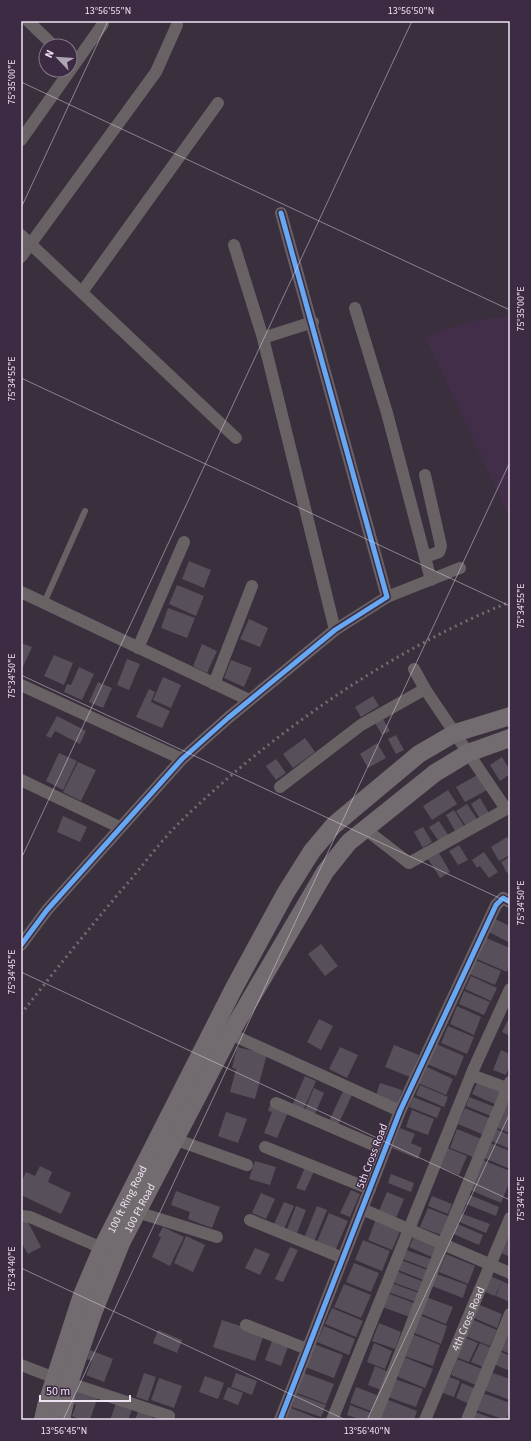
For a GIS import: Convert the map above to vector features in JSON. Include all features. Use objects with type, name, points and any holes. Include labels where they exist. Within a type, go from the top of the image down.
[{"type":"main road","name":"100 ft Ring Road","points":[[43,1420],[62,1380],[82,1295],[102,1248],[234,988],[285,894],[312,851],[334,825],[419,754],[455,733],[510,716]]},
{"type":"main road","name":"100 Ft Road","points":[[61,1420],[62,1380],[93,1313],[122,1241],[230,1034],[325,872],[349,842],[435,774],[468,752],[510,738]]},
{"type":"street","points":[[28,21],[46,38]]},
{"type":"street","points":[[78,55],[103,24]]},
{"type":"street","points":[[21,257],[156,72],[176,25]]},
{"type":"street","points":[[23,132],[61,78]]},
{"type":"street","points":[[82,292],[218,103]]},
{"type":"street","points":[[281,213],[313,322],[387,597]]},
{"type":"street","points":[[21,235],[236,438]]},
{"type":"street","points":[[234,245],[263,338],[335,630]]},
{"type":"street","points":[[355,308],[387,413],[431,580]]},
{"type":"street","points":[[263,338],[313,322]]},
{"type":"street","points":[[425,475],[441,546],[439,552],[425,558]]},
{"type":"street","points":[[138,648],[184,542]]},
{"type":"street","points":[[23,937],[120,827],[182,760],[249,700],[335,630],[387,597],[460,568]]},
{"type":"street","points":[[214,684],[252,586]]},
{"type":"street","points":[[21,592],[249,700]]},
{"type":"street","points":[[364,829],[409,863],[508,808],[425,689],[414,669]]},
{"type":"street","points":[[21,685],[182,760]]},
{"type":"street","points":[[280,788],[361,725],[425,689]]},
{"type":"street","points":[[21,780],[120,827]]},
{"type":"street","name":"5th Cross Road","points":[[280,1420],[400,1111],[496,905],[503,898],[510,902]]},
{"type":"street","points":[[332,1420],[471,1075],[510,988]]},
{"type":"street","points":[[214,1027],[400,1111]]},
{"type":"street","points":[[374,1420],[443,1244],[509,1086],[471,1075]]},
{"type":"street","points":[[276,1103],[385,1150]]},
{"type":"street","points":[[174,1139],[247,1165]]},
{"type":"street","points":[[265,1147],[370,1188]]},
{"type":"street","points":[[362,1209],[510,1273]]},
{"type":"street","points":[[137,1212],[217,1236]]},
{"type":"street","points":[[22,1215],[102,1248]]},
{"type":"street","name":"4th Cross Road","points":[[426,1420],[510,1218]]},
{"type":"street","points":[[250,1220],[342,1258]]},
{"type":"street","points":[[467,1420],[510,1314]]},
{"type":"street","points":[[246,1325],[307,1349]]},
{"type":"street","points":[[21,1365],[169,1416]]},
{"type":"lane","points":[[44,603],[85,511]]},
{"type":"shaded area","points":[[510,316],[510,518],[425,336],[473,321]]},
{"type":"building","points":[[189,561],[211,570],[204,588],[182,579]]},
{"type":"building","points":[[177,585],[204,596],[196,616],[169,604]]},
{"type":"building","points":[[168,608],[195,618],[187,638],[161,628]]},
{"type":"building","points":[[249,619],[268,628],[260,647],[240,639]]},
{"type":"building","points":[[21,643],[32,647],[21,671]]},
{"type":"building","points":[[202,644],[217,651],[207,673],[193,666]]},
{"type":"building","points":[[54,655],[73,663],[64,685],[44,676]]},
{"type":"building","points":[[127,659],[140,664],[129,690],[117,685]]},
{"type":"building","points":[[231,660],[252,668],[244,687],[224,678]]},
{"type":"building","points":[[79,667],[94,674],[82,700],[64,692],[67,684],[71,685]]},
{"type":"building","points":[[163,677],[181,685],[171,708],[153,700]]},
{"type":"building","points":[[98,682],[112,688],[103,708],[89,702]]},
{"type":"building","points":[[149,689],[155,692],[151,702],[170,711],[162,728],[136,717]]},
{"type":"building","points":[[373,696],[379,706],[361,717],[355,707]]},
{"type":"building","points":[[57,716],[86,731],[80,744],[55,731],[51,738],[46,736]]},
{"type":"building","points":[[383,719],[390,731],[382,735],[375,723]]},
{"type":"building","points":[[396,735],[404,750],[396,754],[388,739]]},
{"type":"building","points":[[305,738],[315,752],[293,768],[283,754]]},
{"type":"building","points":[[377,743],[386,758],[368,768],[360,754]]},
{"type":"building","points":[[59,753],[77,761],[63,790],[46,781]]},
{"type":"building","points":[[502,757],[510,770],[510,774],[500,781],[490,765]]},
{"type":"building","points":[[276,759],[286,773],[276,780],[266,766]]},
{"type":"building","points":[[78,762],[96,770],[81,801],[63,792]]},
{"type":"building","points":[[481,773],[489,789],[465,802],[456,787]]},
{"type":"building","points":[[448,790],[457,804],[432,820],[423,806]]},
{"type":"building","points":[[480,798],[489,813],[480,819],[471,804]]},
{"type":"building","points":[[467,804],[477,819],[466,826],[456,811]]},
{"type":"building","points":[[454,810],[464,826],[455,831],[446,815]]},
{"type":"building","points":[[63,816],[87,827],[80,842],[57,832]]},
{"type":"building","points":[[439,821],[449,836],[440,843],[429,827]]},
{"type":"building","points":[[423,827],[432,842],[423,848],[414,832]]},
{"type":"building","points":[[507,837],[510,842],[510,855],[499,861],[491,847]]},
{"type":"building","points":[[459,845],[468,860],[458,865],[449,851]]},
{"type":"building","points":[[484,852],[498,872],[489,878],[480,866],[477,868],[472,860]]},
{"type":"building","points":[[439,853],[450,872],[440,878],[428,859]]},
{"type":"building","points":[[510,857],[510,871],[507,873],[501,862]]},
{"type":"building","points":[[495,919],[510,926],[510,943],[489,932]]},
{"type":"building","points":[[486,938],[510,948],[510,965],[507,972],[477,959]]},
{"type":"building","points":[[321,944],[338,966],[325,976],[308,954]]},
{"type":"building","points":[[473,959],[501,971],[495,985],[467,973]]},
{"type":"building","points":[[471,976],[497,988],[491,1001],[465,989]]},
{"type":"building","points":[[464,991],[490,1002],[484,1015],[459,1004]]},
{"type":"building","points":[[457,1006],[481,1017],[474,1035],[450,1024]]},
{"type":"building","points":[[510,1016],[510,1036],[502,1032]]},
{"type":"building","points":[[319,1019],[333,1026],[321,1050],[307,1042]]},
{"type":"building","points":[[448,1026],[474,1037],[467,1054],[441,1043]]},
{"type":"building","points":[[436,1044],[464,1056],[456,1076],[427,1064]]},
{"type":"building","points":[[394,1045],[419,1055],[410,1077],[385,1067]]},
{"type":"building","points":[[237,1047],[267,1054],[255,1099],[230,1092],[236,1069],[232,1068]]},
{"type":"building","points":[[340,1047],[358,1055],[347,1078],[329,1069]]},
{"type":"building","points":[[501,1050],[510,1054],[510,1064],[506,1075],[493,1070]]},
{"type":"building","points":[[425,1066],[453,1079],[446,1095],[418,1083]]},
{"type":"building","points":[[305,1076],[316,1081],[302,1113],[291,1108]]},
{"type":"building","points":[[479,1079],[502,1089],[495,1104],[472,1094]]},
{"type":"building","points":[[380,1083],[402,1090],[397,1106],[375,1098]]},
{"type":"building","points":[[420,1085],[448,1097],[444,1107],[416,1095]]},
{"type":"building","points":[[314,1088],[324,1093],[314,1116],[304,1112]]},
{"type":"building","points":[[343,1091],[352,1095],[338,1125],[329,1121]]},
{"type":"building","points":[[413,1097],[441,1108],[437,1118],[409,1107]]},
{"type":"building","points":[[469,1097],[495,1107],[491,1116],[466,1106]]},
{"type":"building","points":[[504,1102],[510,1104],[510,1133],[494,1127]]},
{"type":"building","points":[[270,1105],[288,1112],[277,1138],[264,1133],[272,1112],[268,1111]]},
{"type":"building","points":[[465,1108],[491,1119],[484,1135],[458,1124]]},
{"type":"building","points":[[412,1110],[434,1119],[428,1135],[406,1127]]},
{"type":"building","points":[[226,1112],[247,1119],[238,1143],[218,1136]]},
{"type":"building","points":[[400,1128],[415,1134],[411,1143],[422,1148],[418,1159],[392,1148]]},
{"type":"building","points":[[493,1128],[510,1135],[510,1149],[489,1140]]},
{"type":"building","points":[[457,1129],[484,1140],[476,1158],[450,1148]]},
{"type":"building","points":[[488,1142],[510,1151],[510,1169],[482,1157]]},
{"type":"building","points":[[445,1147],[467,1156],[459,1175],[437,1166]]},
{"type":"building","points":[[480,1159],[510,1171],[510,1181],[501,1203],[468,1189]]},
{"type":"building","points":[[255,1161],[276,1167],[270,1185],[249,1179]]},
{"type":"building","points":[[306,1165],[315,1169],[305,1191],[296,1188]]},
{"type":"building","points":[[40,1166],[52,1172],[48,1182],[71,1193],[61,1214],[21,1195],[21,1183],[26,1172],[35,1176]]},
{"type":"building","points":[[391,1174],[414,1183],[411,1192],[388,1183]]},
{"type":"building","points":[[351,1190],[360,1194],[350,1217],[340,1213]]},
{"type":"building","points":[[176,1191],[220,1207],[212,1228],[188,1219],[190,1212],[171,1205]]},
{"type":"building","points":[[387,1192],[404,1199],[396,1218],[379,1211]]},
{"type":"building","points":[[261,1193],[275,1199],[266,1219],[252,1213]]},
{"type":"building","points":[[470,1195],[499,1207],[496,1216],[466,1204]]},
{"type":"building","points":[[432,1196],[452,1204],[448,1214],[428,1206]]},
{"type":"building","points":[[284,1202],[294,1206],[284,1229],[274,1224]]},
{"type":"building","points":[[296,1206],[306,1210],[297,1233],[287,1229]]},
{"type":"building","points":[[317,1206],[327,1210],[314,1242],[304,1238]]},
{"type":"building","points":[[428,1208],[448,1216],[441,1235],[420,1227]]},
{"type":"building","points":[[329,1213],[348,1221],[335,1251],[316,1244]]},
{"type":"building","points":[[460,1213],[490,1224],[486,1233],[457,1221]]},
{"type":"building","points":[[376,1219],[401,1229],[392,1250],[368,1240]]},
{"type":"building","points":[[27,1220],[41,1247],[28,1254],[21,1242],[21,1223]]},
{"type":"building","points":[[453,1222],[483,1235],[479,1245],[449,1232]]},
{"type":"building","points":[[163,1227],[184,1237],[170,1266],[152,1257],[161,1237],[158,1236]]},
{"type":"building","points":[[510,1232],[510,1257],[499,1252]]},
{"type":"building","points":[[186,1236],[205,1245],[193,1272],[174,1263]]},
{"type":"building","points":[[414,1237],[441,1248],[436,1259],[409,1247]]},
{"type":"building","points":[[363,1240],[390,1251],[382,1271],[355,1260]]},
{"type":"building","points":[[290,1247],[298,1250],[283,1282],[275,1279]]},
{"type":"building","points":[[255,1248],[270,1254],[260,1275],[245,1268]]},
{"type":"building","points":[[406,1250],[434,1260],[431,1270],[403,1259]]},
{"type":"building","points":[[446,1254],[475,1266],[468,1284],[439,1272]]},
{"type":"building","points":[[401,1260],[430,1271],[426,1281],[398,1270]]},
{"type":"building","points":[[354,1263],[379,1273],[371,1292],[346,1282]]},
{"type":"building","points":[[396,1271],[424,1282],[420,1292],[392,1282]]},
{"type":"building","points":[[437,1274],[467,1285],[463,1298],[432,1286]]},
{"type":"building","points":[[487,1275],[502,1281],[495,1296],[480,1290]]},
{"type":"building","points":[[502,1281],[510,1285],[510,1302],[496,1296]]},
{"type":"building","points":[[391,1283],[419,1293],[416,1302],[388,1292]]},
{"type":"building","points":[[344,1284],[371,1295],[361,1318],[334,1307]]},
{"type":"building","points":[[387,1293],[414,1303],[410,1317],[382,1307]]},
{"type":"building","points":[[426,1297],[453,1307],[446,1324],[419,1313]]},
{"type":"building","points":[[477,1304],[502,1314],[497,1328],[472,1317]]},
{"type":"building","points":[[332,1308],[363,1321],[356,1337],[325,1324]]},
{"type":"building","points":[[419,1315],[447,1326],[441,1344],[412,1332]]},
{"type":"building","points":[[471,1319],[497,1330],[490,1346],[465,1336]]},
{"type":"building","points":[[222,1320],[264,1334],[255,1361],[213,1347]]},
{"type":"building","points":[[379,1323],[401,1332],[395,1349],[372,1341]]},
{"type":"building","points":[[324,1326],[355,1339],[349,1355],[317,1342]]},
{"type":"building","points":[[158,1330],[182,1340],[177,1353],[153,1343]]},
{"type":"building","points":[[507,1330],[510,1332],[510,1354],[499,1349]]},
{"type":"building","points":[[412,1334],[440,1345],[433,1366],[404,1356]]},
{"type":"building","points":[[464,1337],[478,1343],[469,1362],[456,1357]]},
{"type":"building","points":[[273,1338],[289,1344],[281,1366],[265,1360]]},
{"type":"building","points":[[374,1343],[392,1351],[385,1369],[367,1362]]},
{"type":"building","points":[[480,1343],[492,1348],[483,1367],[471,1362]]},
{"type":"building","points":[[314,1344],[343,1355],[334,1378],[305,1367]]},
{"type":"building","points":[[90,1350],[113,1359],[104,1382],[86,1375],[92,1361],[87,1359]]},
{"type":"building","points":[[497,1350],[510,1356],[510,1371],[491,1363]]},
{"type":"building","points":[[404,1357],[433,1369],[425,1388],[396,1376]]},
{"type":"building","points":[[457,1359],[482,1369],[476,1385],[451,1375]]},
{"type":"building","points":[[375,1366],[391,1373],[384,1391],[368,1385]]},
{"type":"building","points":[[487,1371],[510,1379],[510,1400],[481,1389]]},
{"type":"building","points":[[144,1373],[156,1377],[148,1401],[136,1397]]},
{"type":"building","points":[[236,1373],[257,1381],[252,1395],[231,1387]]},
{"type":"building","points":[[304,1373],[334,1384],[326,1404],[297,1393]]},
{"type":"building","points":[[205,1376],[224,1383],[218,1399],[199,1392]]},
{"type":"building","points":[[447,1376],[460,1381],[454,1397],[440,1392]]},
{"type":"building","points":[[159,1378],[182,1386],[174,1408],[151,1400]]},
{"type":"building","points":[[395,1379],[423,1389],[416,1407],[388,1397]]},
{"type":"building","points":[[462,1383],[476,1389],[469,1404],[456,1398]]},
{"type":"building","points":[[228,1387],[243,1393],[238,1405],[223,1399]]},
{"type":"building","points":[[356,1387],[382,1397],[376,1413],[350,1403]]},
{"type":"building","points":[[74,1388],[98,1396],[90,1420],[82,1420],[72,1416],[76,1405],[69,1402]]},
{"type":"building","points":[[480,1392],[510,1403],[510,1410],[506,1420],[473,1409]]},
{"type":"building","points":[[296,1394],[326,1405],[321,1417],[292,1407]]},
{"type":"building","points":[[386,1399],[417,1411],[414,1420],[383,1420],[378,1418]]},
{"type":"building","points":[[117,1401],[133,1407],[128,1420],[110,1420]]},
{"type":"building","points":[[350,1405],[374,1414],[372,1420],[362,1420],[347,1415]]},
{"type":"building","points":[[291,1408],[319,1419],[319,1420],[286,1420]]},
{"type":"building","points":[[139,1409],[153,1415],[150,1420],[135,1420]]},
{"type":"building","points":[[475,1412],[497,1420],[472,1420]]},
{"type":"railway","points":[[21,1014],[62,962],[167,836],[215,790],[293,726],[377,669],[466,621],[510,602]]},
{"type":"cycle path","points":[[21,945],[47,910],[182,759],[228,718],[335,630],[387,597],[281,213]]},
{"type":"cycle path","points":[[280,1420],[400,1111],[496,905],[503,898],[510,902]]}]
